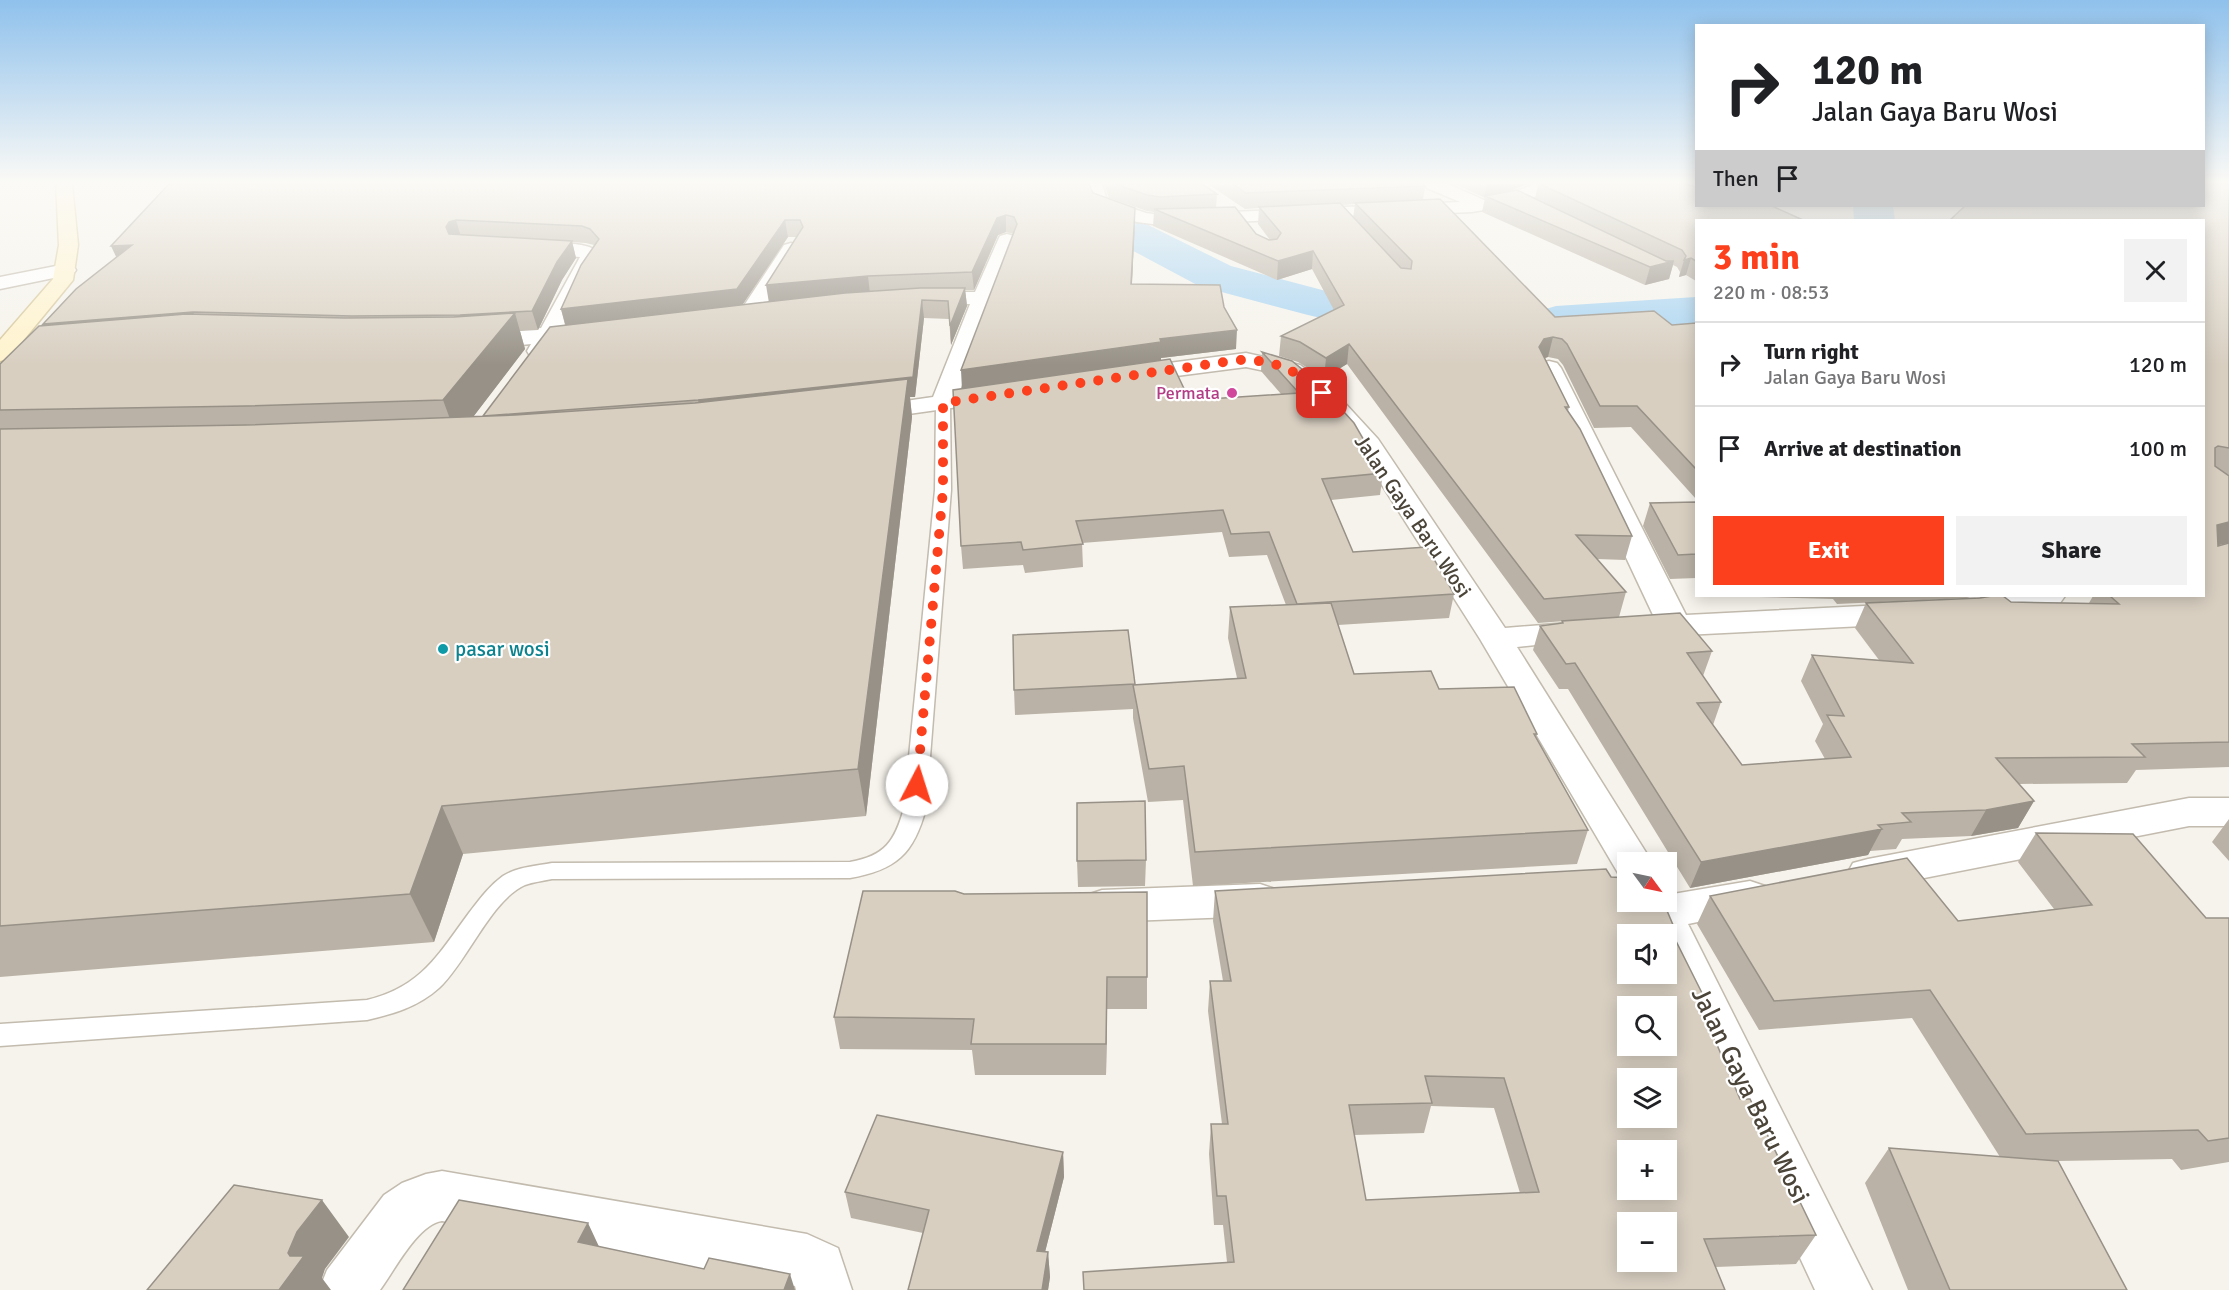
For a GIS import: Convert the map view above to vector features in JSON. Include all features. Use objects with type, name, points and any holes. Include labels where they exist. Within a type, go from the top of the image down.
[{"type":"street","points":[[0,355],[63,280],[68,244]]},
{"type":"street","points":[[750,313],[794,244]]},
{"type":"street","points":[[943,403],[1005,244]]},
{"type":"street","points":[[509,248],[586,251],[591,255],[574,281],[547,338],[527,365]]},
{"type":"street","points":[[0,283],[66,270]]},
{"type":"street","points":[[901,299],[983,298]]},
{"type":"street","points":[[727,316],[771,311]]},
{"type":"street","points":[[454,343],[547,338],[603,331]]},
{"type":"street","points":[[0,355],[24,355]]},
{"type":"street","name":"Jalan Gaya Baru Wosi","points":[[1104,379],[1238,360],[1280,365],[1299,374],[1322,393],[1369,445],[1496,639],[1617,866]]},
{"type":"street","points":[[1548,366],[1674,624]]},
{"type":"street","points":[[836,416],[1023,391]]},
{"type":"street","points":[[1496,639],[1674,624],[1942,612],[2044,597]]},
{"type":"street","points":[[1830,882],[2189,812],[2229,812]]},
{"type":"street","points":[[1677,905],[1784,891]]},
{"type":"street","points":[[1063,906],[1195,904],[1300,898]]},
{"type":"street","name":"Jalan Gaya Baru Wosi","points":[[1661,912],[1844,1290]]},
{"type":"street","points":[[347,1290],[403,1213],[413,1204],[429,1197],[442,1196],[807,1261],[819,1267],[824,1290]]},
{"type":"lane","points":[[0,1035],[367,1010],[388,1006],[434,979],[446,967],[495,896],[514,881],[552,871],[850,870],[869,868],[893,855],[903,843],[911,825],[915,807],[943,490],[943,403]]},
{"type":"building","points":[[113,244],[570,244],[557,262],[532,311],[460,315],[352,316],[193,312],[43,324],[76,289],[132,245],[111,246]]},
{"type":"building","points":[[595,244],[768,244],[737,289],[561,309],[581,265]]},
{"type":"building","points":[[792,244],[985,244],[972,272],[868,276],[766,285]]},
{"type":"building","points":[[1009,244],[1133,244],[1131,284],[1220,285],[1224,307],[1237,330],[1160,339],[1161,342],[961,370]]},
{"type":"building","points":[[1238,244],[1379,244],[1401,268],[1411,269],[1412,261],[1395,244],[1484,244],[1555,317],[1654,311],[1672,325],[1695,323],[1695,468],[1637,406],[1600,406],[1567,344],[1562,339],[1553,337],[1544,339],[1539,347],[1569,407],[1565,407],[1580,429],[1632,536],[1576,535],[1626,592],[1544,599],[1349,344],[1326,358],[1300,342],[1281,336],[1344,305],[1313,251],[1278,261]]},
{"type":"building","points":[[1597,244],[1631,244],[1666,261],[1674,261],[1650,267]]},
{"type":"building","points":[[1670,244],[1695,244],[1695,260],[1691,258],[1684,260],[1686,256],[1682,250]]},
{"type":"building","points":[[2205,244],[2229,244],[2229,448],[2218,446],[2215,448],[2215,466],[2229,476],[2229,522],[2217,525],[2218,546],[2229,543],[2229,742],[2132,744],[2145,757],[1996,758],[2034,801],[1986,810],[1902,813],[1911,822],[1878,825],[1882,829],[1701,862],[1575,663],[1566,664],[1540,626],[1563,623],[1562,621],[1680,613],[1712,651],[1687,653],[1721,702],[1697,703],[1742,765],[1851,757],[1827,715],[1844,716],[1812,655],[1913,663],[1866,603],[2004,597],[2011,602],[2119,604],[2111,597],[2205,597]]},
{"type":"building","points":[[920,288],[965,288],[950,326],[948,301],[922,300],[913,377],[698,400],[483,416],[550,327],[845,293]]},
{"type":"building","points":[[515,313],[443,400],[0,410],[0,364],[39,326],[186,314],[345,318],[454,317]]},
{"type":"building","points":[[1262,352],[1292,361],[1314,379],[1354,423],[1383,473],[1322,479],[1353,552],[1427,547],[1454,594],[1297,604],[1269,532],[1231,534],[1223,510],[1076,521],[1083,544],[1023,550],[1021,542],[961,546],[953,390],[1170,359],[1188,397],[1208,396],[1209,399],[1299,393]]},
{"type":"building","name":"pasar wosi","points":[[908,379],[858,769],[442,806],[410,894],[0,926],[0,429],[246,425],[515,415],[695,403]]},
{"type":"building","points":[[1695,502],[1695,554],[1678,555],[1650,503]]},
{"type":"building","points":[[1331,603],[1354,674],[1431,671],[1439,689],[1514,687],[1537,734],[1534,734],[1588,830],[1195,852],[1184,766],[1149,769],[1133,685],[1246,678],[1230,607]]},
{"type":"building","points":[[1128,630],[1135,684],[1014,690],[1013,635]]},
{"type":"building","points":[[1145,801],[1146,860],[1077,861],[1077,803]]},
{"type":"building","points":[[2036,833],[2133,834],[2206,918],[2229,918],[2229,1138],[2208,1141],[2198,1130],[2026,1134],[1930,990],[1774,1001],[1710,896],[1907,858],[1958,921],[2092,905]]},
{"type":"building","points":[[1606,869],[1611,877],[1617,877],[1617,912],[1668,912],[1673,924],[1617,924],[1617,984],[1677,984],[1677,943],[1709,1007],[1701,1007],[1740,1099],[1750,1099],[1816,1235],[1704,1239],[1725,1290],[1084,1290],[1083,1272],[1234,1262],[1226,1196],[1217,1196],[1211,1124],[1228,1124],[1210,981],[1231,981],[1215,891]],"holes":[[[1425,1076],[1504,1078],[1539,1192],[1366,1200],[1349,1105],[1432,1103]]]},
{"type":"building","points":[[863,891],[955,891],[964,894],[1147,892],[1147,977],[1107,977],[1106,1044],[971,1044],[974,1019],[834,1017]]},
{"type":"building","points":[[877,1115],[1063,1152],[1037,1251],[1048,1252],[1042,1290],[908,1290],[929,1210],[845,1192]]},
{"type":"building","points":[[1889,1148],[2058,1161],[2127,1290],[1950,1290]]},
{"type":"building","points":[[234,1185],[322,1200],[297,1232],[288,1253],[290,1256],[304,1256],[279,1290],[147,1290]]},
{"type":"building","points":[[459,1200],[588,1223],[578,1242],[704,1269],[709,1258],[790,1274],[784,1290],[403,1290]]},
{"type":"waterway","points":[[1153,244],[1215,276],[1325,305],[1433,316]]},
{"type":"waterway","points":[[1556,321],[1695,311]]},
{"type":"place","name":"Permata","points":[[1232,393]]},
{"type":"place","name":"pasar wosi","points":[[443,649]]},
{"type":"route","points":[[917,785],[943,490],[943,403],[1238,360],[1280,365],[1299,374],[1322,393]]}]
